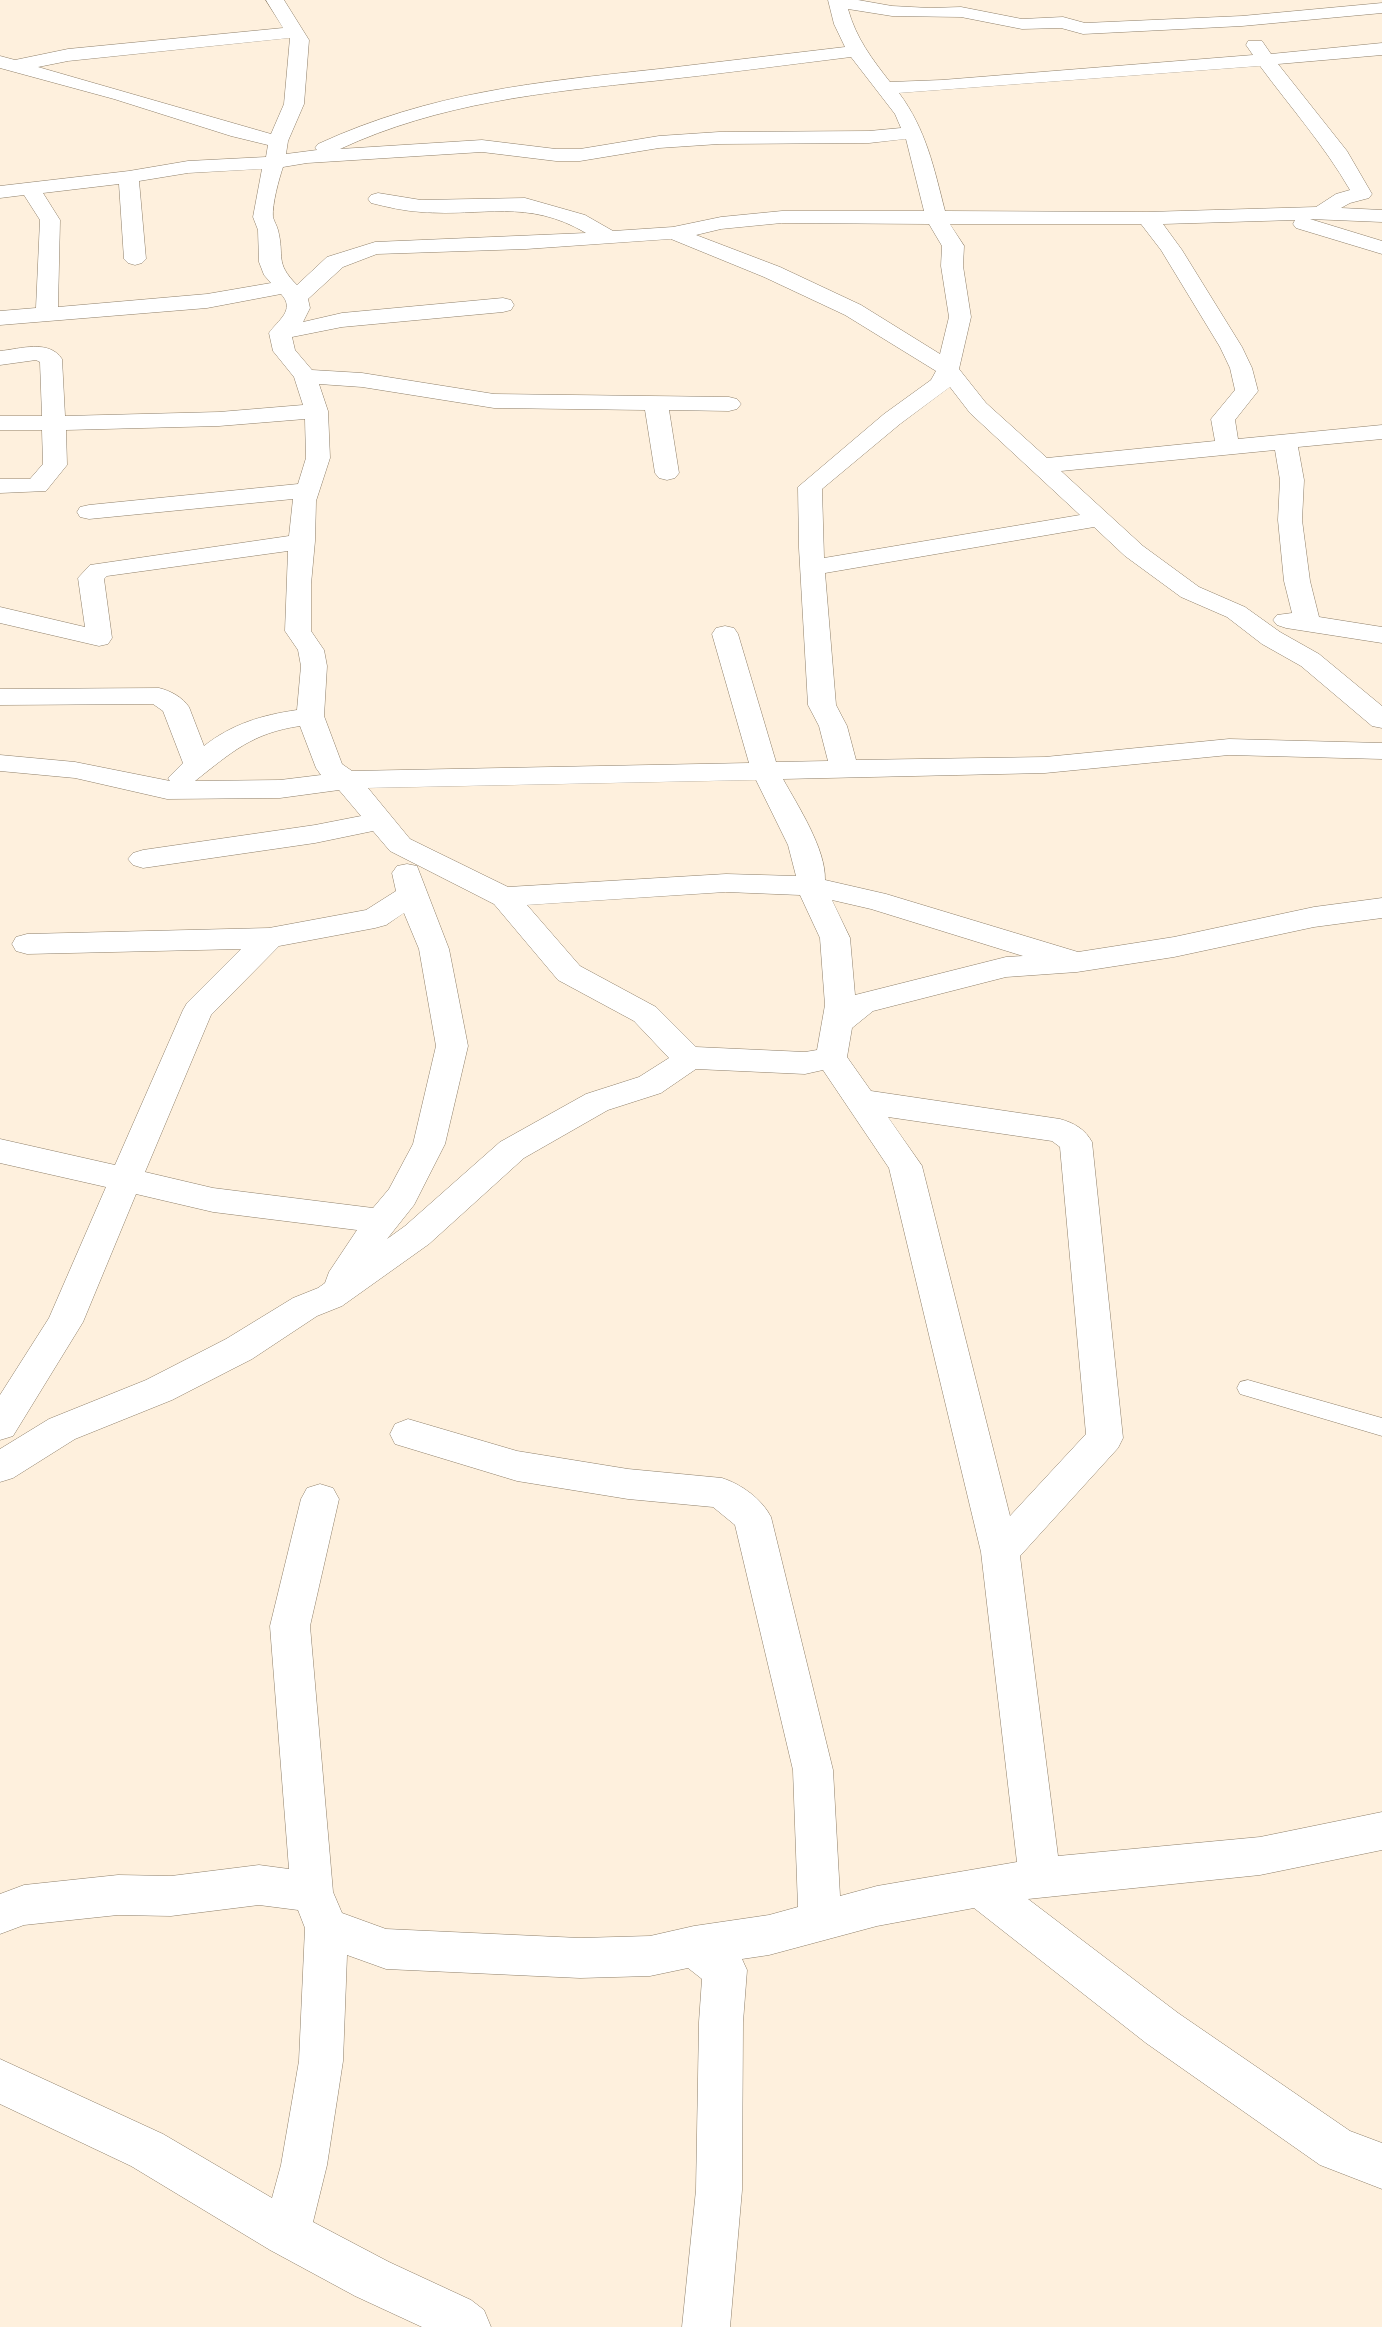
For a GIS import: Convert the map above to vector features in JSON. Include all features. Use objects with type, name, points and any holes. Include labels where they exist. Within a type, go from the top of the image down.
[{"type":"street","points":[[274,0],[297,32],[300,40],[294,104],[268,178],[263,216],[268,230],[270,262],[275,275],[291,292],[297,314],[280,333]]},
{"type":"street","points":[[837,0],[892,11],[961,12],[1022,24],[1059,15],[1083,29],[1242,21],[1382,8]]},
{"type":"street","points":[[837,0],[843,24],[855,51],[904,113],[919,146],[936,218],[953,246],[952,266],[960,316],[948,369],[940,384],[810,487],[822,705],[833,726],[844,769]]},
{"type":"street","points":[[0,318],[207,301],[265,292],[291,292],[322,276],[335,262],[375,249],[526,243],[673,233],[721,223],[782,217],[1147,218],[1319,213],[1382,216],[1372,194],[1265,60],[1242,21],[1228,7]]},
{"type":"street","points":[[6,64],[68,55],[297,32]]},
{"type":"street","points":[[885,88],[942,86],[1382,49]]},
{"type":"street","points":[[307,157],[356,132],[378,125],[445,104],[525,88],[855,51]]},
{"type":"street","points":[[6,64],[93,87],[238,132],[276,152],[307,157],[482,146],[556,155],[580,155],[659,142],[913,132]]},
{"type":"street","points":[[0,192],[129,177],[276,152]]},
{"type":"street","points":[[129,177],[135,259]]},
{"type":"street","points":[[30,188],[50,220],[47,314]]},
{"type":"street","points":[[1319,213],[1343,198],[1372,194]]},
{"type":"street","points":[[378,199],[421,206],[525,204],[578,219],[609,237]]},
{"type":"street","points":[[1273,215],[1382,248]]},
{"type":"street","points":[[1147,218],[1163,236],[1181,263],[1244,370],[1247,391],[1223,419],[1228,447]]},
{"type":"street","points":[[673,233],[772,272],[853,310],[948,369],[978,408],[1134,551],[1190,592],[1236,612],[1271,638],[1310,660],[1382,720]]},
{"type":"street","points":[[280,333],[342,321],[503,305]]},
{"type":"street","points":[[280,333],[284,351],[305,376],[316,411],[318,458],[306,490],[298,584],[298,631],[310,650],[314,666],[310,716],[330,768],[346,780],[400,845],[504,897],[569,973],[645,1014],[688,1058],[805,1063],[831,1058]]},
{"type":"street","points":[[0,358],[40,353],[51,359],[55,465],[37,486],[0,486]]},
{"type":"street","points":[[305,376],[362,380],[494,401],[729,404]]},
{"type":"street","points":[[656,403],[667,472]]},
{"type":"street","points":[[0,423],[219,419],[316,411]]},
{"type":"street","points":[[1040,466],[1382,432]]},
{"type":"street","points":[[1285,442],[1292,480],[1290,520],[1298,581],[1307,623]]},
{"type":"street","points":[[88,512],[306,490]]},
{"type":"street","points":[[813,568],[900,551],[1098,519]]},
{"type":"street","points":[[0,615],[99,638],[91,579],[99,570],[303,541]]},
{"type":"street","points":[[1236,612],[1382,634]]},
{"type":"street","points":[[725,634],[765,771],[796,830],[811,873],[810,886],[835,938],[840,1005],[831,1058],[906,1167],[1000,1552],[1040,1877]]},
{"type":"street","points":[[0,697],[159,696],[175,706],[198,765]]},
{"type":"street","points":[[167,790],[228,741],[266,723],[310,716]]},
{"type":"street","points":[[0,763],[75,771],[167,790],[280,789],[346,780],[1045,765],[1229,747],[1382,751]]},
{"type":"street","points":[[143,859],[315,834],[378,820]]},
{"type":"street","points":[[330,1298],[381,1221],[402,1196],[429,1144],[452,1046],[434,949],[412,895],[400,845]]},
{"type":"street","points":[[504,897],[726,883],[810,886],[876,901],[1077,962]]},
{"type":"street","points":[[27,944],[269,938],[375,918],[412,895]]},
{"type":"street","points":[[838,1023],[863,1003],[1006,967],[1077,962],[1173,947],[1314,917],[1382,908]]},
{"type":"street","points":[[0,1426],[12,1388],[65,1322],[198,1010],[269,938]]},
{"type":"street","points":[[0,1467],[62,1430],[159,1390],[239,1349],[306,1307],[330,1298],[417,1235],[512,1150],[597,1102],[650,1085],[678,1068],[688,1058]]},
{"type":"street","points":[[860,1101],[1060,1131],[1076,1142],[1105,1438],[1000,1552]]},
{"type":"street","points":[[0,1151],[213,1200],[381,1221]]},
{"type":"street","points":[[408,1434],[517,1466],[628,1484],[722,1493],[752,1517],[813,1770],[820,1922]]},
{"type":"street","points":[[287,2233],[304,2165],[321,2061],[319,1910],[290,1626],[320,1499]]},
{"type":"street","points":[[0,1914],[36,1904],[118,1895],[171,1896],[259,1885],[319,1910],[386,1949],[580,1958],[650,1956],[694,1946],[768,1935],[877,1906],[1040,1877],[1260,1856],[1382,1831]]},
{"type":"street","points":[[981,1888],[1162,2028],[1336,2149],[1382,2166]]},
{"type":"street","points":[[694,1946],[725,1970],[721,2022],[719,2190],[706,2327]]},
{"type":"street","points":[[0,2081],[147,2150],[287,2233],[372,2279],[454,2317],[467,2327]]},
{"type":"lane","points":[[1248,1388],[1382,1427]]}]
